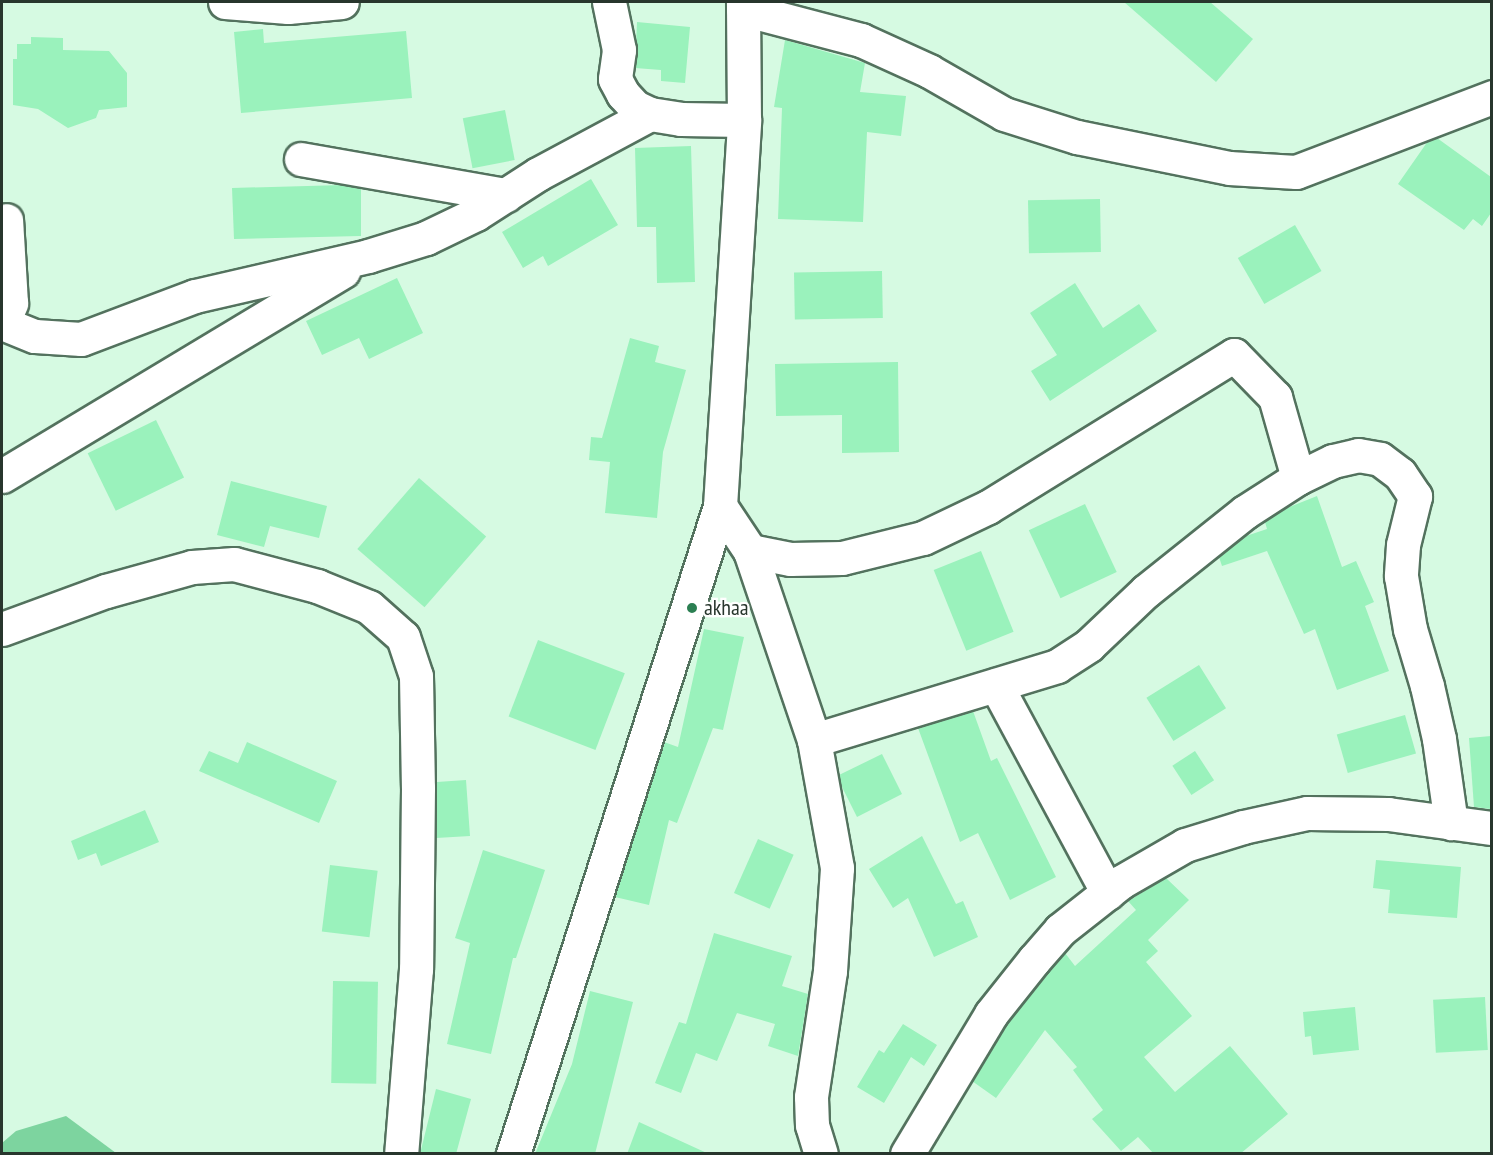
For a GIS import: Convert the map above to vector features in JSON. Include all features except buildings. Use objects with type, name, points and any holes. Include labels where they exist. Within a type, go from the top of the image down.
[{"type":"street","points":[[225,2],[288,7],[342,2]]},
{"type":"street","points":[[609,2],[620,50],[615,79],[623,94],[635,107],[650,114],[681,119],[744,120]]},
{"type":"street","points":[[513,1154],[720,506],[744,120],[743,5],[861,40],[929,71],[1004,114],[1077,138],[1229,168],[1296,172],[1491,97]]},
{"type":"street","points":[[6,220],[10,303],[2,323],[35,336],[81,339],[195,296],[368,256],[426,238],[476,214],[547,169],[650,114]]},
{"type":"street","points":[[301,159],[506,195]]},
{"type":"street","points":[[2,476],[368,256]]},
{"type":"street","points":[[750,551],[790,559],[842,558],[923,538],[998,501],[1234,356],[1275,398],[1298,478]]},
{"type":"street","points":[[814,740],[1056,666],[1089,645],[1190,553],[1245,512],[1298,478],[1333,461],[1358,455],[1380,459],[1400,474],[1415,496],[1403,545],[1401,576],[1410,629],[1427,686],[1439,739],[1450,823]]},
{"type":"street","points":[[720,506],[750,551],[814,740],[837,868],[830,971],[811,1097],[812,1125],[821,1154]]},
{"type":"street","points":[[2,629],[106,591],[192,567],[234,564],[317,586],[369,607],[403,637],[416,676],[418,788],[416,969],[401,1154]]},
{"type":"street","points":[[996,685],[1108,893]]},
{"type":"street","points":[[907,1154],[991,1014],[1060,930],[1108,893],[1185,845],[1243,827],[1307,813],[1388,814],[1491,828]]},
{"type":"green space","points":[[66,1116],[116,1153],[2,1153],[2,1143],[16,1131]]},
{"type":"place","name":"akhaa","points":[[692,608]]}]
